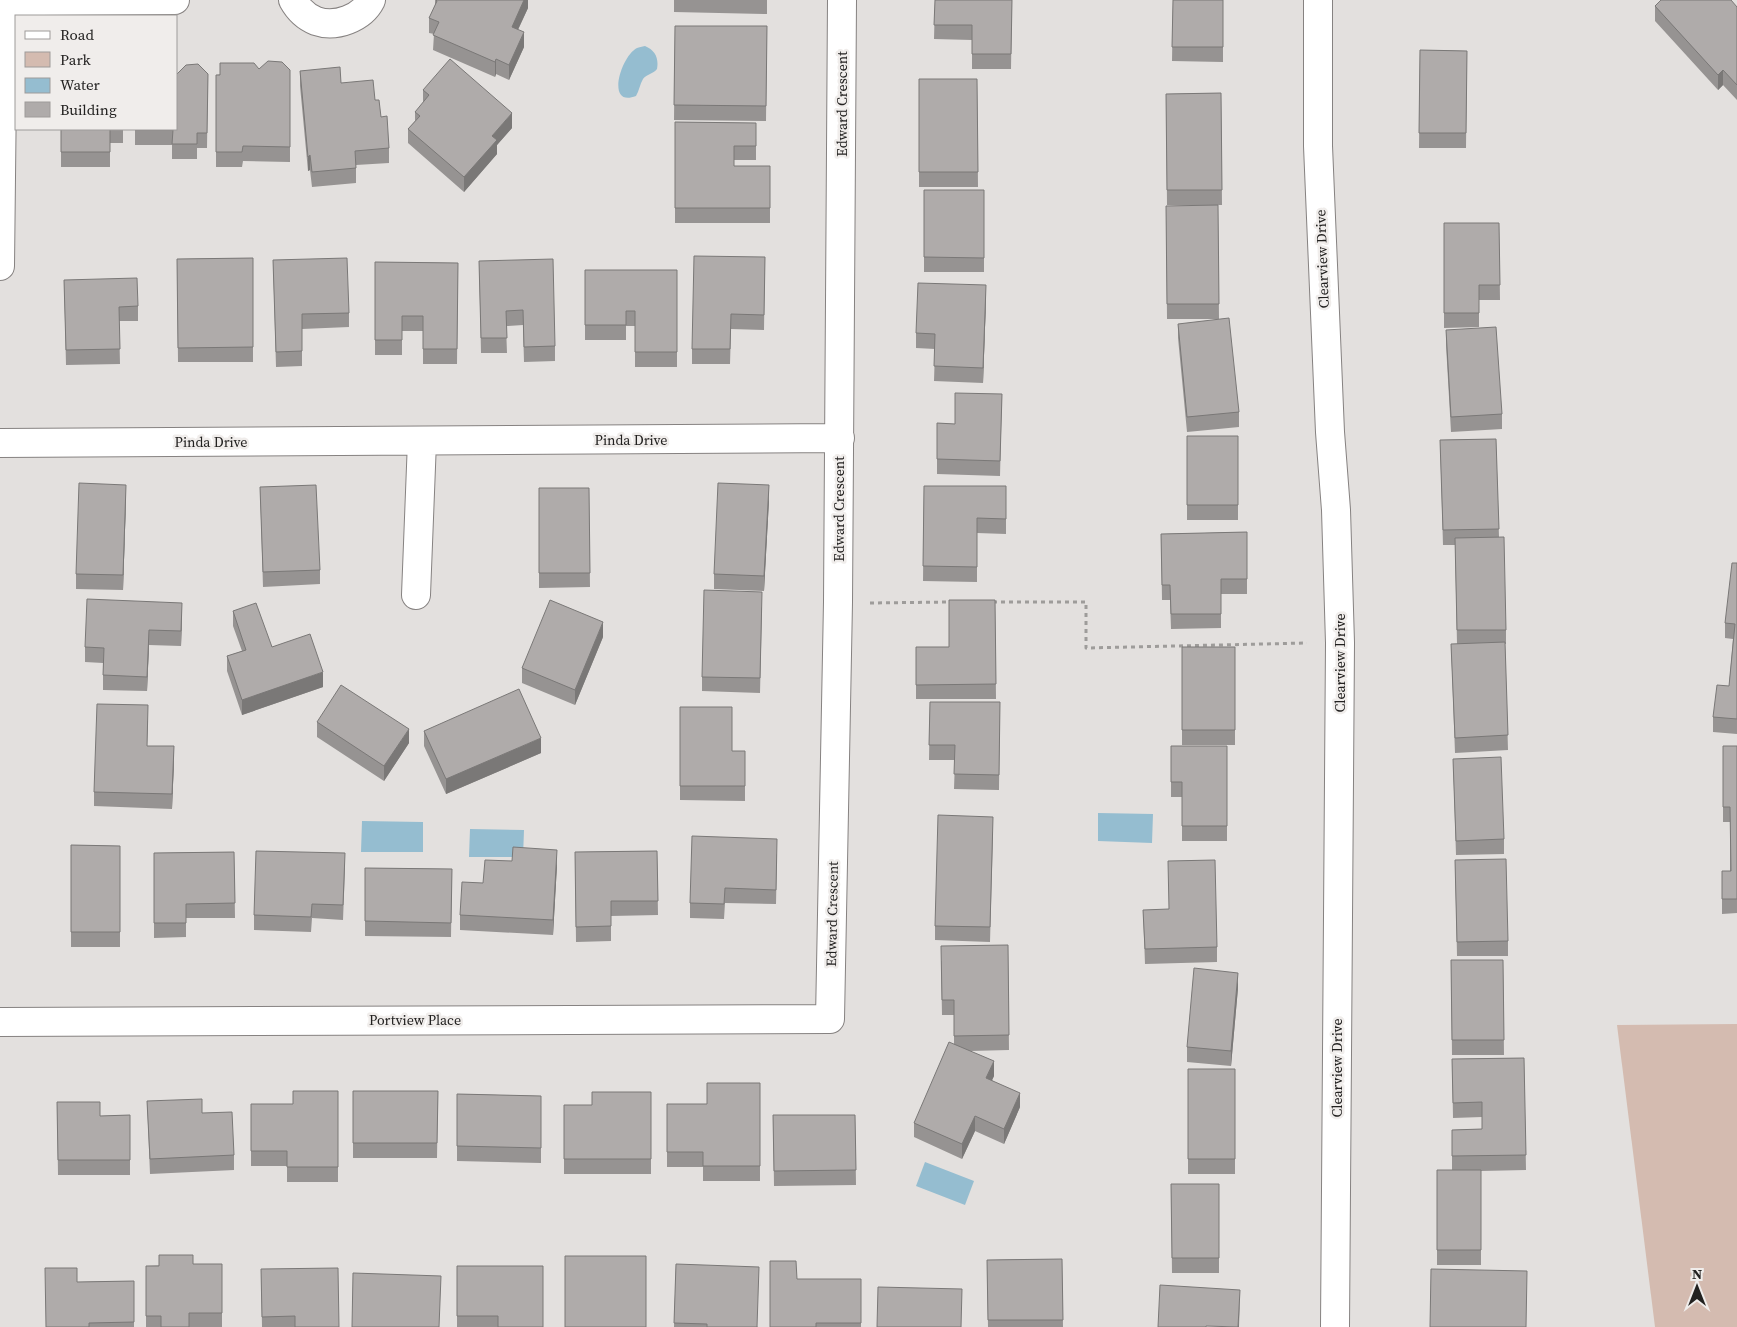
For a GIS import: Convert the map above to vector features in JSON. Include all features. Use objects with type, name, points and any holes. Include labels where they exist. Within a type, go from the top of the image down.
[{"type":"street","points":[[0,266],[2,6],[40,1],[175,0]]},
{"type":"street","points":[[293,0],[299,10],[316,21],[336,24],[356,17],[372,0]]},
{"type":"street","name":"Edward Crescent","points":[[830,1019],[838,612],[842,0]]},
{"type":"street","name":"Clearview Drive","points":[[1318,0],[1318,146],[1330,432],[1337,520],[1340,642],[1335,1327]]},
{"type":"street","name":"Pinda Drive","points":[[0,443],[840,438]]},
{"type":"street","points":[[416,595],[422,441]]},
{"type":"street","name":"Portview Place","points":[[0,1022],[830,1019]]},
{"type":"path","points":[[864,603],[954,602]]},
{"type":"path","points":[[984,602],[1086,602],[1086,648],[1340,642]]},
{"type":"green space","points":[[1737,1024],[1737,1327],[1655,1327],[1617,1025]]},
{"type":"water","points":[[645,46],[656,55],[657,69],[643,79],[636,96],[626,98],[621,95],[618,88],[621,70],[631,53],[637,48]]},
{"type":"water","points":[[1098,813],[1153,814],[1152,843],[1098,841]]},
{"type":"water","points":[[362,821],[423,822],[423,852],[361,852]]},
{"type":"water","points":[[470,829],[524,830],[523,857],[469,857]]},
{"type":"water","points":[[925,1162],[974,1181],[965,1205],[916,1186]]},
{"type":"building","points":[[436,0],[524,0],[512,27],[524,32],[509,65],[496,59],[495,62],[433,35],[439,22],[429,18]]},
{"type":"building","points":[[935,0],[1012,0],[1011,54],[972,54],[972,25],[934,25]]},
{"type":"building","points":[[1173,0],[1223,0],[1223,47],[1172,47]]},
{"type":"building","points":[[1661,0],[1731,0],[1737,7],[1737,85],[1723,70],[1718,75],[1655,6]]},
{"type":"building","points":[[675,26],[767,26],[766,106],[674,105]]},
{"type":"building","points":[[1420,50],[1467,51],[1466,133],[1419,133]]},
{"type":"building","points":[[450,59],[512,113],[492,136],[497,140],[464,177],[408,129],[420,116],[415,112],[429,95],[423,90]]},
{"type":"building","points":[[268,61],[282,62],[290,70],[290,147],[243,146],[242,152],[216,152],[216,75],[220,75],[220,63],[254,63],[259,69]]},
{"type":"building","points":[[198,64],[208,74],[207,133],[197,133],[197,144],[172,144],[173,130],[178,130],[178,73],[186,65]]},
{"type":"building","points":[[340,67],[341,83],[373,80],[375,100],[379,100],[381,117],[387,116],[389,148],[355,151],[356,168],[312,172],[310,155],[308,157],[300,71]]},
{"type":"building","points":[[919,79],[977,79],[978,172],[919,172]]},
{"type":"building","points":[[1221,93],[1222,190],[1167,190],[1166,94]]},
{"type":"building","points":[[675,122],[756,123],[756,146],[734,146],[734,166],[770,166],[770,208],[675,208]]},
{"type":"building","points":[[61,130],[110,130],[110,152],[61,152]]},
{"type":"building","points":[[924,190],[984,190],[984,258],[924,257]]},
{"type":"building","points":[[1218,205],[1219,304],[1167,304],[1166,206]]},
{"type":"building","points":[[1444,223],[1499,223],[1500,285],[1479,285],[1479,313],[1444,313]]},
{"type":"building","points":[[694,256],[765,257],[764,315],[731,314],[730,349],[692,349]]},
{"type":"building","points":[[253,258],[253,347],[178,348],[177,259]]},
{"type":"building","points":[[347,258],[349,313],[302,314],[302,351],[276,352],[273,260]]},
{"type":"building","points":[[553,259],[555,346],[524,347],[523,310],[506,311],[507,338],[481,338],[479,261]]},
{"type":"building","points":[[375,262],[458,263],[457,349],[423,349],[423,316],[402,316],[402,340],[375,340]]},
{"type":"building","points":[[585,270],[677,270],[677,352],[635,352],[635,311],[626,311],[626,325],[585,325]]},
{"type":"building","points":[[137,278],[138,306],[119,307],[120,349],[66,350],[64,280]]},
{"type":"building","points":[[918,283],[986,285],[983,368],[934,366],[935,334],[916,333]]},
{"type":"building","points":[[1229,318],[1239,412],[1187,417],[1178,324]]},
{"type":"building","points":[[1496,327],[1502,414],[1451,417],[1446,330]]},
{"type":"building","points":[[955,393],[1002,394],[1000,461],[937,459],[937,423],[955,424]]},
{"type":"building","points":[[1187,436],[1238,436],[1238,505],[1187,505]]},
{"type":"building","points":[[1496,439],[1499,529],[1443,530],[1440,440]]},
{"type":"building","points":[[79,483],[126,485],[123,575],[76,574]]},
{"type":"building","points":[[718,483],[769,485],[764,576],[714,574]]},
{"type":"building","points":[[316,485],[320,570],[263,572],[260,487]]},
{"type":"building","points":[[924,486],[1006,486],[1006,519],[977,518],[977,567],[923,566]]},
{"type":"building","points":[[539,488],[589,488],[590,573],[539,573]]},
{"type":"building","points":[[1247,532],[1247,579],[1221,579],[1221,614],[1171,614],[1170,585],[1162,585],[1161,534]]},
{"type":"building","points":[[1504,537],[1506,630],[1457,630],[1455,538]]},
{"type":"building","points":[[1732,563],[1737,563],[1737,719],[1713,717],[1717,685],[1729,686],[1735,624],[1725,623]]},
{"type":"building","points":[[704,590],[762,592],[760,678],[702,677]]},
{"type":"building","points":[[87,599],[182,603],[181,631],[149,630],[147,677],[103,675],[104,648],[85,647]]},
{"type":"building","points":[[550,600],[603,622],[575,690],[522,668]]},
{"type":"building","points":[[949,600],[995,600],[996,684],[916,685],[916,647],[949,647]]},
{"type":"building","points":[[256,603],[272,647],[310,634],[323,672],[242,700],[227,656],[246,650],[233,611]]},
{"type":"building","points":[[1505,642],[1508,735],[1455,738],[1451,644]]},
{"type":"building","points":[[1182,647],[1235,647],[1235,730],[1182,730]]},
{"type":"building","points":[[341,685],[409,729],[384,766],[317,722]]},
{"type":"building","points":[[519,689],[541,738],[446,779],[424,731]]},
{"type":"building","points":[[930,702],[1000,702],[999,775],[954,774],[955,745],[929,745]]},
{"type":"building","points":[[97,704],[148,705],[147,746],[174,746],[172,794],[94,792]]},
{"type":"building","points":[[680,707],[732,707],[732,751],[745,751],[745,786],[680,786]]},
{"type":"building","points":[[1171,746],[1227,746],[1227,826],[1182,826],[1182,782],[1171,782]]},
{"type":"building","points":[[1723,746],[1737,746],[1737,899],[1722,899],[1722,871],[1731,871],[1730,807],[1723,807]]},
{"type":"building","points":[[1501,757],[1504,839],[1456,841],[1453,759]]},
{"type":"building","points":[[938,815],[993,817],[990,927],[935,926]]},
{"type":"building","points":[[692,836],[777,839],[776,890],[725,888],[724,904],[690,903]]},
{"type":"building","points":[[71,845],[120,846],[120,932],[71,932]]},
{"type":"building","points":[[513,847],[557,850],[553,920],[460,915],[462,882],[483,883],[485,860],[512,861]]},
{"type":"building","points":[[256,851],[345,853],[343,905],[312,904],[311,917],[254,915]]},
{"type":"building","points":[[657,851],[658,901],[611,901],[611,926],[576,927],[575,852]]},
{"type":"building","points":[[234,852],[235,903],[186,904],[186,923],[154,923],[154,853]]},
{"type":"building","points":[[1506,859],[1508,941],[1457,942],[1455,860]]},
{"type":"building","points":[[1215,860],[1217,947],[1145,949],[1143,910],[1169,909],[1168,861]]},
{"type":"building","points":[[365,868],[452,869],[451,923],[365,921]]},
{"type":"building","points":[[1008,945],[1009,1035],[954,1036],[954,1000],[942,1000],[941,946]]},
{"type":"building","points":[[1451,960],[1503,960],[1504,1040],[1452,1040]]},
{"type":"building","points":[[1194,968],[1238,973],[1231,1051],[1187,1047]]},
{"type":"building","points":[[949,1042],[994,1061],[986,1078],[1020,1093],[1004,1129],[975,1116],[962,1144],[914,1123]]},
{"type":"building","points":[[1524,1058],[1526,1155],[1452,1156],[1452,1130],[1482,1129],[1482,1102],[1453,1103],[1452,1059]]},
{"type":"building","points":[[1188,1069],[1235,1069],[1235,1159],[1188,1159]]},
{"type":"building","points":[[707,1083],[760,1083],[760,1166],[703,1166],[703,1152],[667,1152],[667,1104],[707,1104]]},
{"type":"building","points":[[293,1091],[338,1091],[338,1167],[287,1167],[287,1151],[251,1151],[251,1104],[293,1104]]},
{"type":"building","points":[[353,1091],[438,1091],[437,1143],[353,1143]]},
{"type":"building","points":[[592,1092],[651,1092],[651,1159],[564,1159],[564,1105],[592,1105]]},
{"type":"building","points":[[457,1094],[541,1096],[541,1148],[457,1146]]},
{"type":"building","points":[[202,1099],[202,1113],[232,1112],[234,1155],[150,1159],[147,1101]]},
{"type":"building","points":[[57,1102],[100,1102],[100,1116],[130,1115],[130,1160],[58,1160]]},
{"type":"building","points":[[773,1115],[855,1115],[856,1170],[774,1171]]},
{"type":"building","points":[[1437,1170],[1481,1170],[1481,1250],[1437,1250]]},
{"type":"building","points":[[1171,1184],[1219,1184],[1219,1258],[1172,1258]]},
{"type":"building","points":[[159,1255],[193,1255],[193,1264],[222,1264],[222,1313],[189,1313],[189,1327],[161,1327],[161,1316],[146,1316],[146,1266],[159,1266]]},
{"type":"building","points":[[565,1256],[646,1256],[646,1327],[565,1327]]},
{"type":"building","points":[[1062,1259],[1063,1320],[988,1320],[987,1260]]},
{"type":"building","points":[[770,1261],[796,1261],[797,1279],[861,1279],[861,1323],[816,1323],[816,1327],[770,1327]]},
{"type":"building","points":[[676,1264],[759,1267],[757,1327],[707,1327],[707,1324],[674,1323]]},
{"type":"building","points":[[457,1266],[543,1266],[543,1327],[498,1327],[498,1316],[457,1316]]},
{"type":"building","points":[[45,1268],[77,1268],[77,1282],[134,1281],[134,1322],[89,1323],[89,1327],[46,1327]]},
{"type":"building","points":[[338,1268],[339,1327],[295,1327],[295,1316],[262,1317],[261,1269]]},
{"type":"building","points":[[1431,1269],[1527,1271],[1526,1327],[1430,1327]]},
{"type":"building","points":[[353,1273],[441,1276],[439,1327],[352,1327]]},
{"type":"building","points":[[1160,1285],[1240,1290],[1238,1327],[1158,1327]]},
{"type":"building","points":[[878,1287],[962,1289],[961,1327],[877,1327]]}]
